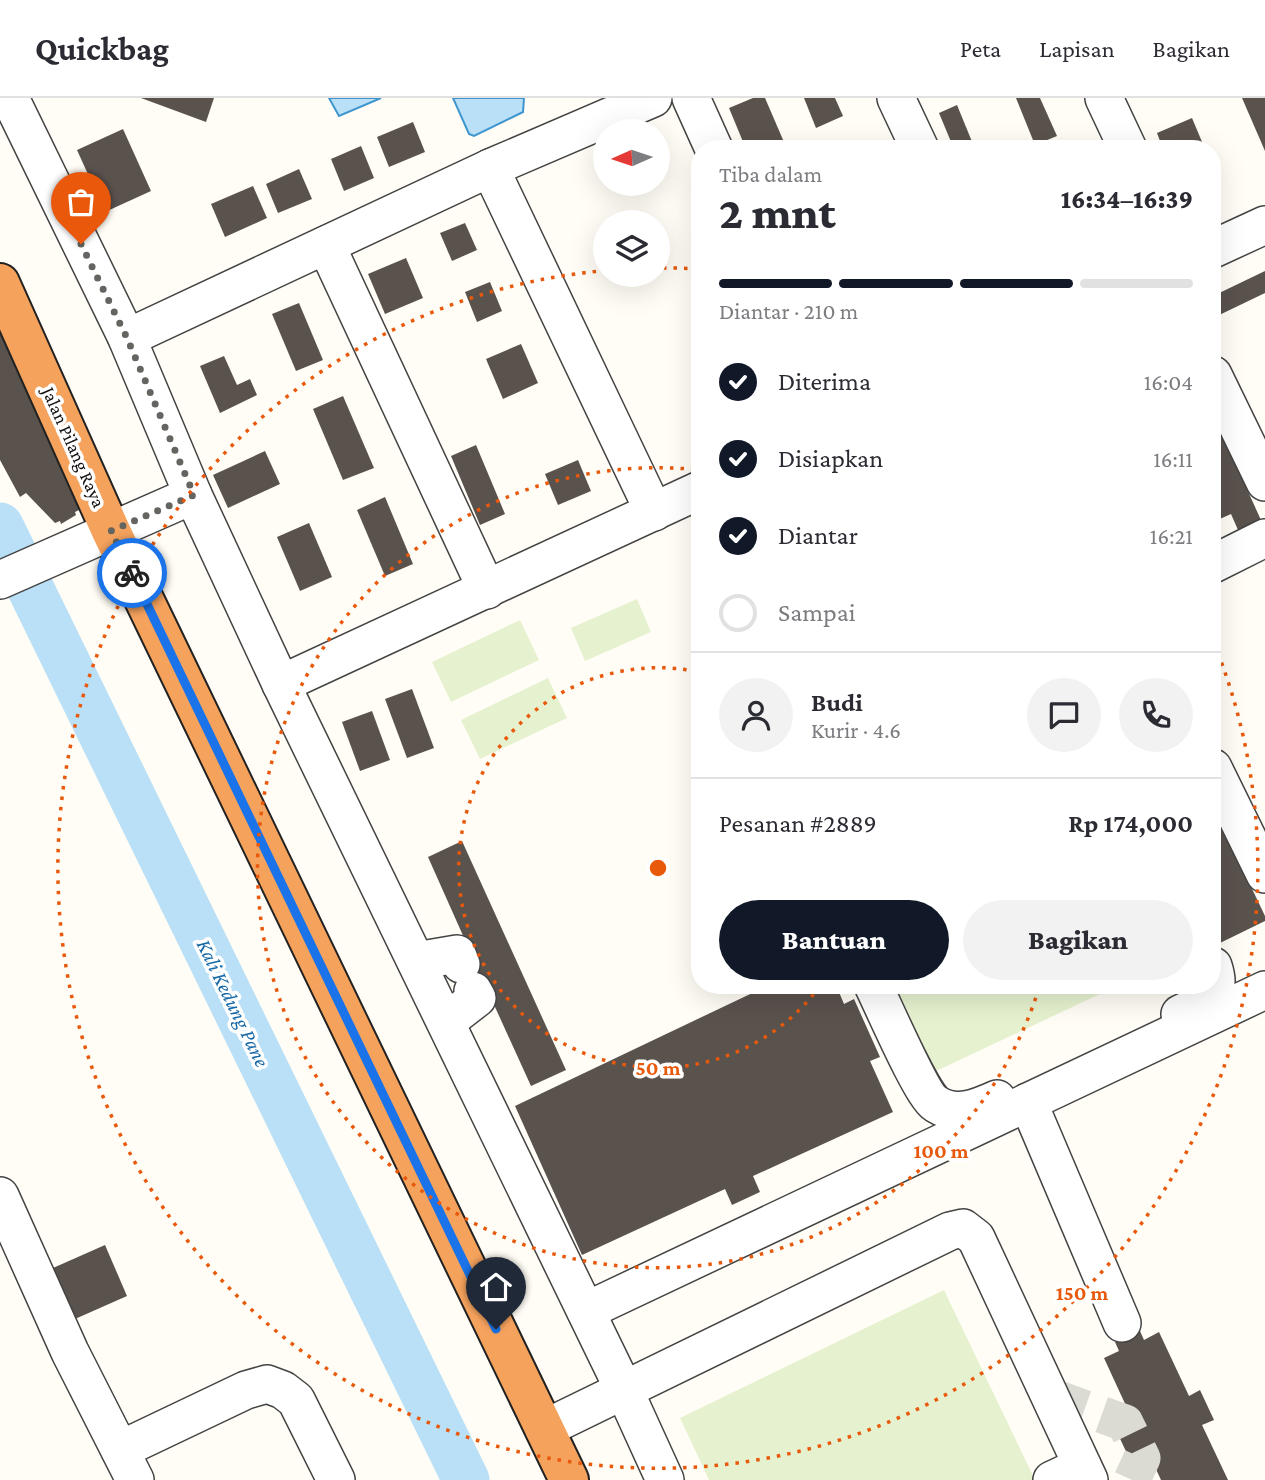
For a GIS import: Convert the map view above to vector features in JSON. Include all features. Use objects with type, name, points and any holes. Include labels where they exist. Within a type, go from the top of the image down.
[{"type":"highway","name":"Jalan Pilang Raya","points":[[0,283],[96,537],[569,1480]]},
{"type":"street","points":[[127,338],[490,168],[653,98]]},
{"type":"street","points":[[691,98],[710,140]]},
{"type":"street","points":[[896,98],[916,140]]},
{"type":"street","points":[[1104,98],[1124,140]]},
{"type":"street","points":[[15,99],[127,338],[173,504],[281,684],[586,1311],[665,1480]]},
{"type":"street","points":[[490,168],[654,512]]},
{"type":"street","points":[[1221,245],[1265,225]]},
{"type":"street","points":[[326,244],[487,590]]},
{"type":"street","points":[[1221,391],[1265,482]]},
{"type":"street","points":[[281,684],[691,494]]},
{"type":"street","points":[[0,580],[173,504]]},
{"type":"street","points":[[1221,560],[1265,538]]},
{"type":"street","points":[[1221,784],[1265,874]]},
{"type":"street","points":[[416,961],[457,954],[477,998],[446,1022]]},
{"type":"street","points":[[586,1311],[1265,990]]},
{"type":"street","points":[[877,994],[933,1103],[949,1110],[963,1111],[994,1101],[1207,1000],[1214,994]]},
{"type":"street","points":[[1028,1102],[1122,1323]]},
{"type":"street","points":[[1,1199],[70,1352],[128,1465],[246,1390],[267,1384],[283,1390],[296,1400],[336,1480]]},
{"type":"street","points":[[544,1429],[950,1231],[963,1228],[976,1238],[1074,1475]]},
{"type":"street","points":[[624,1390],[663,1405]]},
{"type":"green space","points":[[637,599],[651,632],[585,661],[571,628]]},
{"type":"green space","points":[[520,620],[539,660],[451,702],[432,662]]},
{"type":"green space","points":[[548,678],[567,718],[480,759],[461,720]]},
{"type":"green space","points":[[895,994],[1100,994],[932,1073]]},
{"type":"green space","points":[[944,1290],[1035,1480],[709,1480],[680,1418]]},
{"type":"water","points":[[329,98],[381,98],[339,116]]},
{"type":"water","points":[[453,98],[524,98],[523,112],[474,136],[469,134]]},
{"type":"building","points":[[141,98],[214,98],[206,122]]},
{"type":"building","points":[[753,98],[765,98],[783,140],[742,140],[729,108]]},
{"type":"building","points":[[804,98],[835,98],[843,116],[816,128]]},
{"type":"building","points":[[1016,98],[1040,98],[1057,136],[1047,140],[1033,140]]},
{"type":"building","points":[[1242,98],[1265,98],[1265,151]]},
{"type":"building","points":[[957,105],[971,140],[950,140],[939,113]]},
{"type":"building","points":[[1192,118],[1201,140],[1160,140],[1157,133]]},
{"type":"building","points":[[413,122],[425,152],[389,167],[377,137]]},
{"type":"building","points":[[123,129],[151,191],[105,212],[77,150]]},
{"type":"building","points":[[361,146],[374,178],[344,191],[331,159]]},
{"type":"building","points":[[299,169],[312,199],[278,213],[266,184]]},
{"type":"building","points":[[253,186],[267,218],[225,237],[211,204]]},
{"type":"building","points":[[465,223],[477,250],[452,261],[440,233]]},
{"type":"building","points":[[406,258],[423,298],[385,314],[368,274]]},
{"type":"building","points":[[1265,271],[1265,293],[1221,314],[1221,292]]},
{"type":"building","points":[[490,282],[502,311],[477,322],[465,292]]},
{"type":"building","points":[[299,303],[323,360],[296,371],[272,314]]},
{"type":"building","points":[[0,316],[19,365],[15,367],[85,507],[61,524],[60,521],[55,523],[26,493],[20,497],[0,460]]},
{"type":"building","points":[[521,344],[538,383],[503,399],[486,359]]},
{"type":"building","points":[[224,356],[237,385],[250,379],[257,395],[220,413],[200,366]]},
{"type":"building","points":[[343,396],[374,468],[343,480],[313,409]]},
{"type":"building","points":[[1221,432],[1265,529],[1242,539],[1231,514],[1221,518]]},
{"type":"building","points":[[476,445],[505,514],[480,525],[451,456]]},
{"type":"building","points":[[265,451],[280,484],[228,508],[213,475]]},
{"type":"building","points":[[578,460],[591,491],[558,505],[545,474]]},
{"type":"building","points":[[385,497],[413,564],[385,576],[357,510]]},
{"type":"building","points":[[309,523],[332,577],[300,591],[277,537]]},
{"type":"building","points":[[412,689],[434,748],[407,758],[385,699]]},
{"type":"building","points":[[372,711],[390,760],[360,771],[342,722]]},
{"type":"building","points":[[1221,824],[1265,916],[1265,921],[1221,943]]},
{"type":"building","points":[[462,841],[566,1070],[531,1086],[485,985],[461,996],[449,969],[473,958],[428,857]]},
{"type":"building","points":[[750,994],[840,994],[844,1004],[854,999],[880,1057],[870,1061],[893,1112],[753,1176],[760,1192],[732,1205],[725,1189],[582,1255],[515,1106]]},
{"type":"building","points":[[105,1245],[127,1296],[75,1319],[53,1268]]},
{"type":"building","points":[[1140,1331],[1144,1340],[1159,1332],[1189,1396],[1200,1390],[1214,1420],[1202,1425],[1228,1480],[1161,1480],[1148,1452],[1130,1460],[1116,1430],[1133,1421],[1104,1358],[1119,1351],[1115,1342]]},
{"type":"waterway","name":"Kali Kedung Pane","points":[[0,526],[466,1480]]},
{"type":"tunnel","points":[[1050,1396],[1125,1423],[1142,1458],[1132,1480]]},
{"type":"way so far","points":[[81,244],[127,338],[194,495],[111,531],[132,573]]},
{"type":"route","points":[[132,573],[496,1329]]}]
